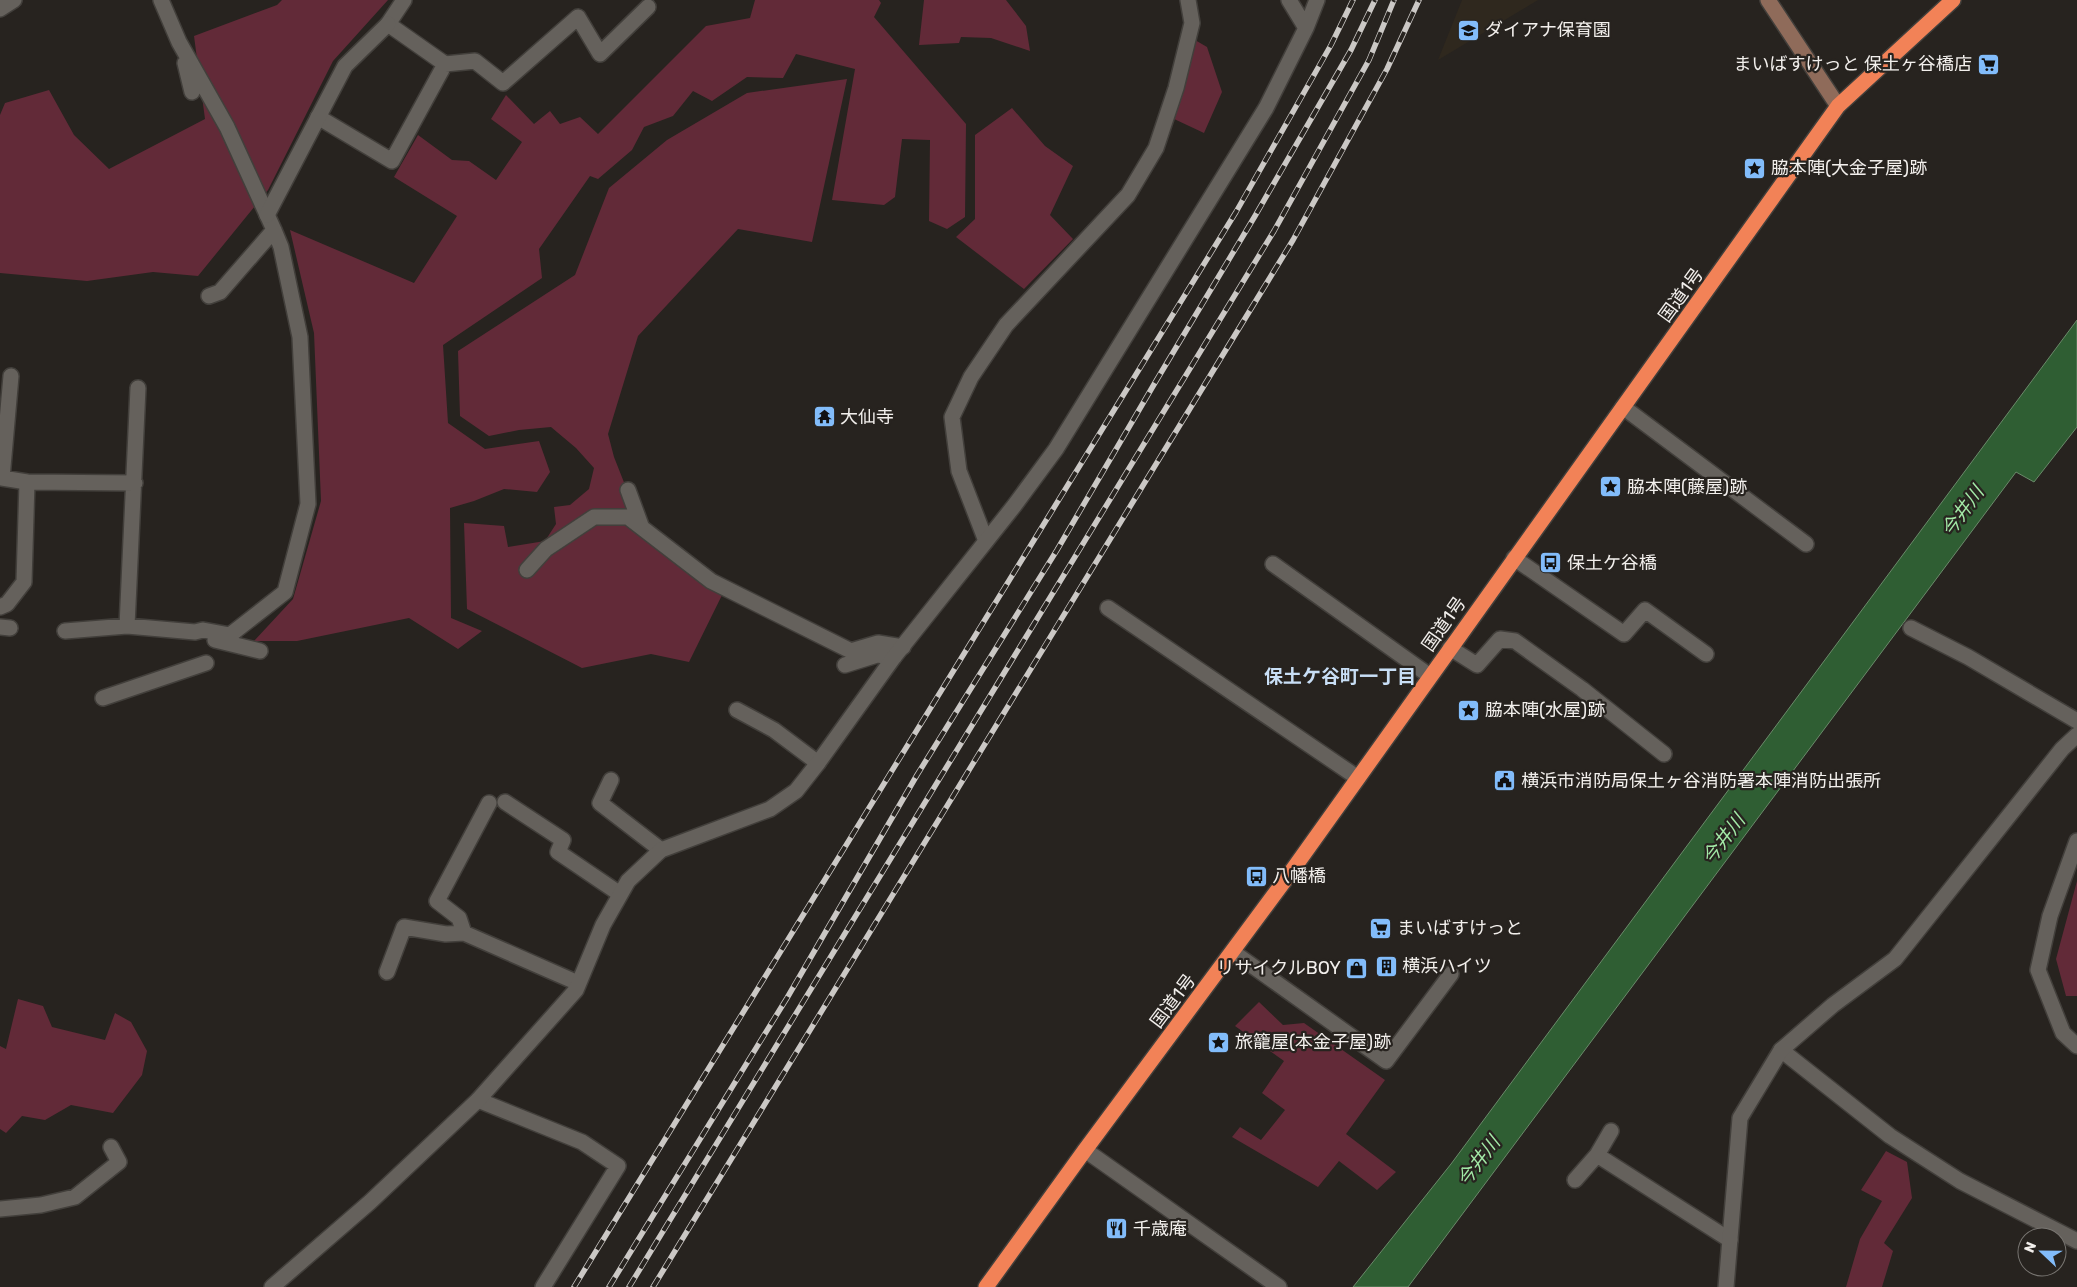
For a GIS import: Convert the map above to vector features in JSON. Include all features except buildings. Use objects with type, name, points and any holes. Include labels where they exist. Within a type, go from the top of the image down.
[{"type":"highway","name":"国道1号","points":[[986,1287],[1084,1150],[1233,952],[1838,106],[1953,0]]},
{"type":"main road","points":[[1768,0],[1838,106]]},
{"type":"street","points":[[0,9],[14,0]]},
{"type":"street","points":[[161,0],[179,42],[227,127],[274,230],[281,248],[300,337],[308,504],[285,592],[278,609]]},
{"type":"street","points":[[267,216],[345,66],[388,24],[404,0]]},
{"type":"street","points":[[986,541],[959,471],[952,417],[971,377],[1006,325],[1128,195],[1156,148],[1176,88],[1192,23],[1188,0]]},
{"type":"street","points":[[1290,0],[1306,28]]},
{"type":"street","points":[[272,1287],[370,1202],[478,1100],[576,990],[602,925],[628,881],[661,850],[770,809],[796,791],[899,652],[1056,449],[1266,108],[1306,28],[1317,0]]},
{"type":"street","points":[[388,24],[445,64],[475,61],[503,83],[578,17],[600,54],[648,7]]},
{"type":"street","points":[[179,42],[192,92]]},
{"type":"street","points":[[318,116],[392,161],[445,64]]},
{"type":"street","points":[[209,296],[220,292],[274,230]]},
{"type":"street","points":[[11,376],[2,478],[27,482],[135,483]]},
{"type":"street","points":[[127,626],[138,388]]},
{"type":"street","points":[[1623,407],[1806,544]]},
{"type":"street","points":[[0,607],[7,604],[24,582],[27,482]]},
{"type":"street","points":[[628,490],[642,528]]},
{"type":"street","points":[[527,570],[546,549],[594,517],[628,517],[718,585],[851,651],[878,643],[899,652]]},
{"type":"street","points":[[1514,558],[1624,634],[1645,610],[1706,654]]},
{"type":"street","points":[[1273,564],[1430,676]]},
{"type":"street","points":[[65,631],[127,626],[195,632],[202,630],[230,635],[285,592]]},
{"type":"street","points":[[1108,608],[1358,778]]},
{"type":"street","points":[[1912,628],[1968,657],[2077,721]]},
{"type":"street","points":[[195,632],[203,638],[260,651]]},
{"type":"street","points":[[1450,648],[1477,665],[1500,639],[1515,641],[1582,689],[1664,754]]},
{"type":"street","points":[[845,665],[877,655],[899,652]]},
{"type":"street","points":[[103,698],[206,663]]},
{"type":"street","points":[[737,710],[774,730],[818,763]]},
{"type":"street","points":[[1726,1287],[1740,1118],[1782,1050],[1833,1005],[1895,959],[2062,749],[2077,735]]},
{"type":"street","points":[[611,780],[600,803],[661,850]]},
{"type":"street","points":[[505,802],[563,840],[558,852],[620,894]]},
{"type":"street","points":[[464,933],[459,918],[437,900],[489,803]]},
{"type":"street","points":[[2077,841],[2050,916],[2038,970],[2063,1033],[2077,1046]]},
{"type":"street","points":[[387,972],[404,927],[446,934],[464,933],[578,983]]},
{"type":"street","points":[[1233,952],[1386,1061],[1451,974]]},
{"type":"street","points":[[1782,1050],[1905,1146],[1960,1181],[2077,1241]]},
{"type":"street","points":[[478,1100],[582,1142],[618,1166],[543,1287]]},
{"type":"street","points":[[1575,1180],[1597,1155],[1612,1131]]},
{"type":"street","points":[[0,1209],[11,1210],[75,1197],[119,1162],[111,1147]]},
{"type":"street","points":[[1084,1150],[1279,1287]]},
{"type":"street","points":[[1597,1155],[1730,1240]]},
{"type":"shaded area","points":[[282,0],[388,0],[333,61],[268,190],[198,276],[153,272],[87,281],[0,273],[0,115],[5,103],[49,90],[74,135],[109,169],[205,119],[194,36],[277,5]]},
{"type":"shaded area","points":[[755,0],[879,0],[881,3],[874,17],[966,124],[965,217],[947,229],[929,221],[930,140],[902,139],[895,197],[884,205],[832,200],[855,69],[796,54],[783,78],[747,77],[712,101],[693,91],[673,116],[644,127],[632,150],[598,179],[590,176],[539,249],[542,278],[443,345],[448,423],[485,449],[539,441],[550,472],[537,492],[504,489],[450,508],[451,618],[482,631],[458,649],[409,618],[297,641],[254,641],[293,599],[321,501],[314,333],[290,230],[414,283],[457,216],[394,177],[418,135],[452,160],[469,161],[496,180],[522,142],[491,119],[506,95],[534,124],[550,111],[560,124],[580,117],[598,134],[706,26],[750,18]]},
{"type":"shaded area","points":[[924,0],[1006,0],[1026,26],[1030,51],[991,38],[961,37],[959,43],[919,45]]},
{"type":"shaded area","name":"ダイアナ保育園","points":[[1462,0],[1538,0],[1438,60]]},
{"type":"shaded area","points":[[1195,40],[1207,47],[1222,92],[1204,133],[1172,118]]},
{"type":"shaded area","points":[[847,79],[812,242],[738,229],[638,336],[608,434],[614,457],[642,528],[725,589],[689,662],[651,654],[582,668],[467,609],[464,523],[504,526],[508,547],[545,541],[556,524],[554,507],[570,505],[589,489],[594,468],[576,448],[551,427],[519,430],[489,436],[460,416],[458,351],[575,275],[609,188],[667,140],[747,93]]},
{"type":"shaded area","points":[[1012,108],[1045,146],[1073,166],[1050,215],[1073,239],[1024,289],[956,237],[975,219],[975,135]]},
{"type":"shaded area","points":[[2077,881],[2077,996],[2066,996],[2056,959]]},
{"type":"shaded area","points":[[18,999],[43,1006],[52,1027],[105,1040],[115,1013],[131,1022],[147,1051],[142,1075],[113,1113],[71,1105],[45,1120],[22,1116],[6,1133],[0,1129],[0,1046],[6,1049]]},
{"type":"shaded area","points":[[1259,1002],[1283,1025],[1304,1023],[1385,1080],[1346,1134],[1396,1172],[1377,1190],[1339,1161],[1318,1187],[1232,1137],[1240,1127],[1261,1140],[1285,1110],[1262,1093],[1284,1061],[1235,1026]]},
{"type":"shaded area","points":[[1886,1151],[1907,1162],[1912,1198],[1884,1243],[1893,1251],[1882,1287],[1846,1287],[1860,1239],[1882,1201],[1861,1190]]},
{"type":"water","name":"今井川","points":[[2077,320],[2077,427],[2034,482],[2016,472],[1408,1287],[1353,1287],[1451,1164]]},
{"type":"railway","points":[[574,1287],[1236,212],[1331,45],[1353,0]]},
{"type":"railway","points":[[609,1287],[787,998],[917,775],[1057,550],[1351,50],[1375,0]]},
{"type":"railway","points":[[629,1287],[1274,231],[1369,60],[1394,0]]},
{"type":"railway","points":[[653,1287],[1293,240],[1387,69],[1419,0]]},
{"type":"place","name":"ダイアナ保育園","points":[[1469,30]]},
{"type":"place","name":"まいばすけっと 保土ヶ谷橋店","points":[[1988,64]]},
{"type":"place","name":"脇本陣(大金子屋)跡","points":[[1755,168]]},
{"type":"place","name":"大仙寺","points":[[824,417]]},
{"type":"place","name":"脇本陣(藤屋)跡","points":[[1611,487]]},
{"type":"place","name":"保土ケ谷橋","points":[[1551,563]]},
{"type":"place","name":"脇本陣(水屋)跡","points":[[1469,710]]},
{"type":"place","name":"横浜市消防局保土ヶ谷消防署本陣消防出張所","points":[[1505,781]]},
{"type":"place","name":"八幡橋","points":[[1256,876]]},
{"type":"place","name":"まいばすけっと","points":[[1381,928]]},
{"type":"place","name":"横浜ハイツ","points":[[1386,966]]},
{"type":"place","name":"リサイクルBOY","points":[[1357,968]]},
{"type":"place","name":"旅籠屋(本金子屋)跡","points":[[1219,1042]]},
{"type":"place","name":"千歳庵","points":[[1117,1229]]},
{"type":"district","name":"保土ケ谷町一丁目","points":[[1340,676]]}]
